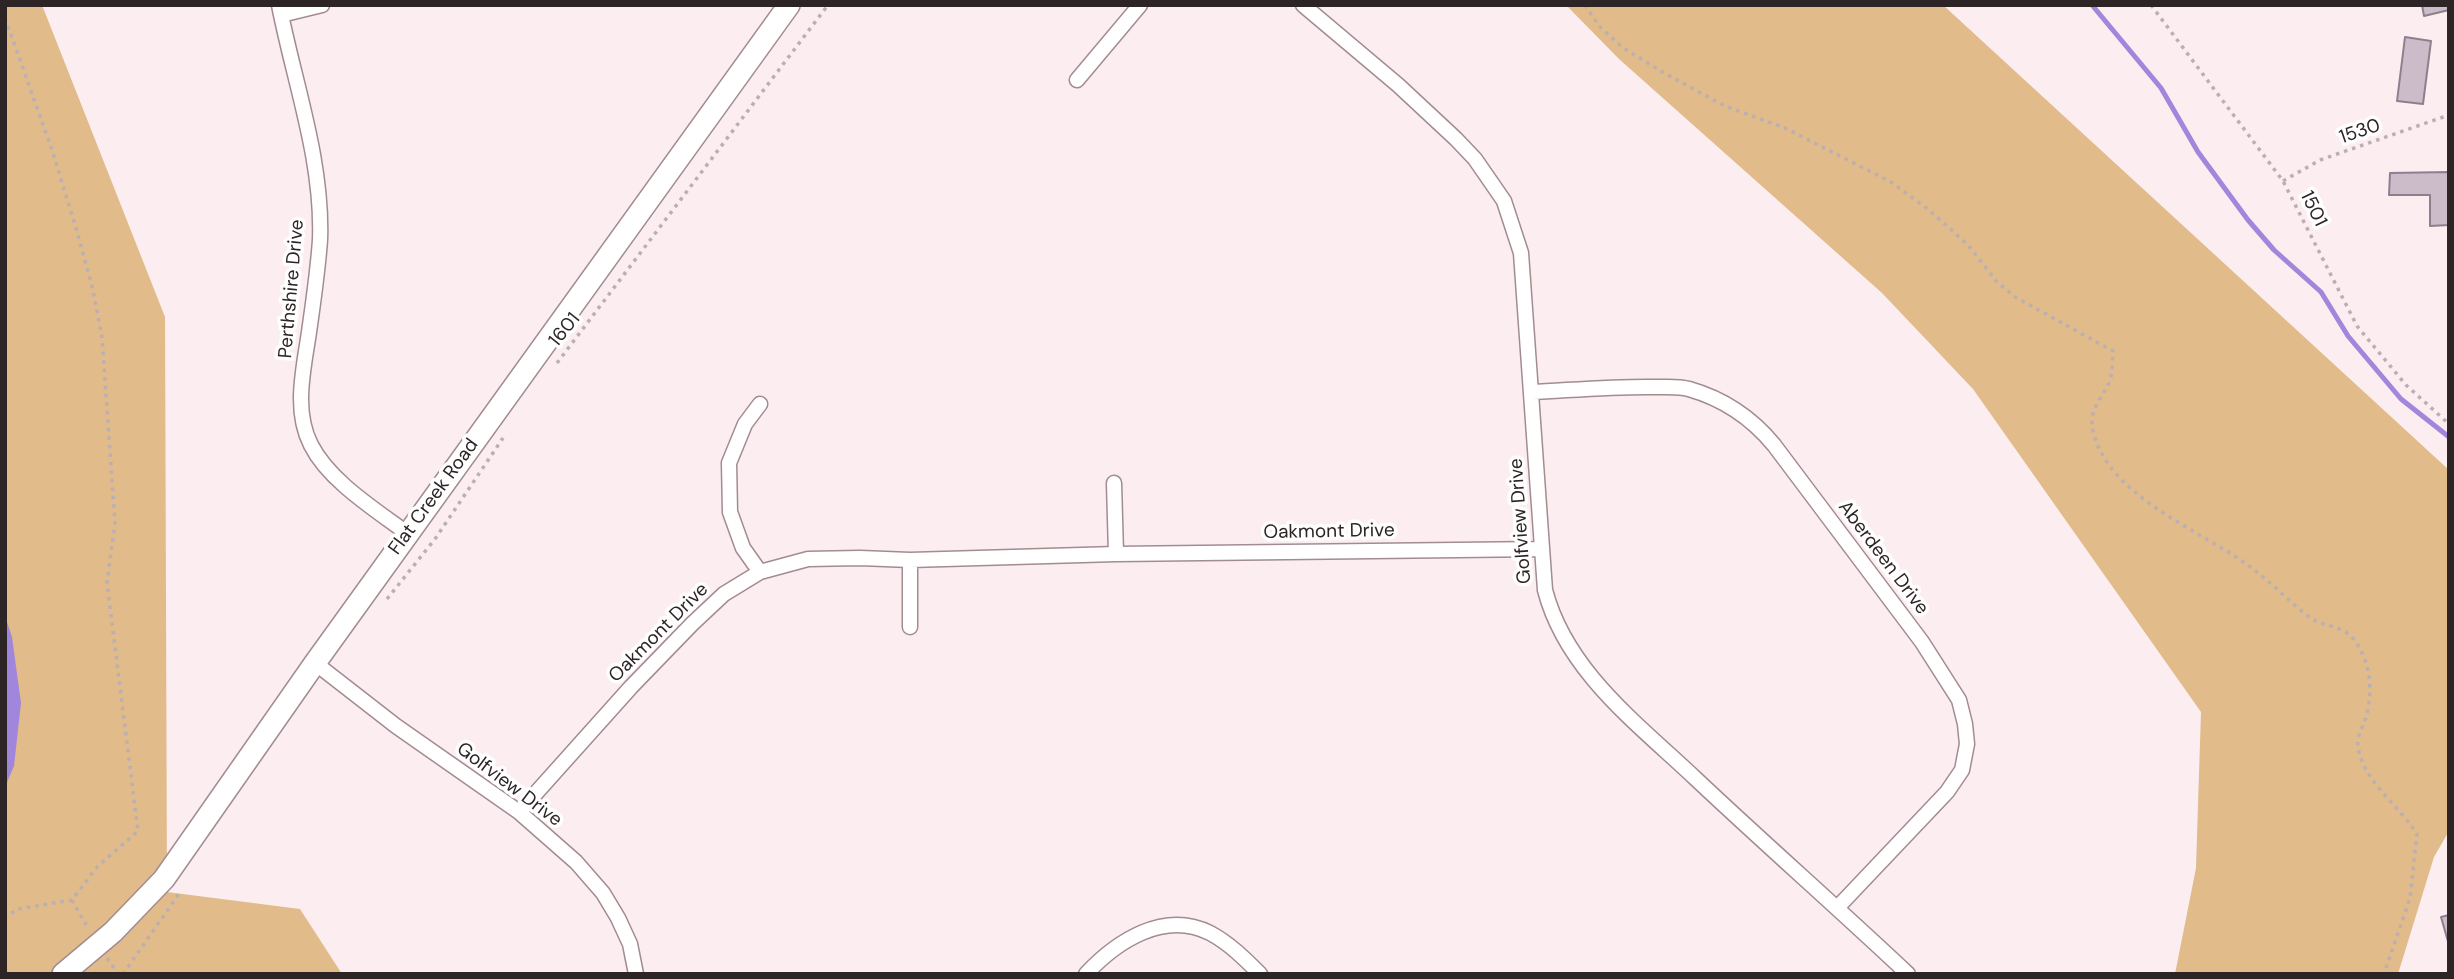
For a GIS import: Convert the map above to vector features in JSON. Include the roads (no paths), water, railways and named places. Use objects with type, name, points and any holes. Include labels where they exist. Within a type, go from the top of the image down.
[{"type":"street","points":[[280,10],[322,5]]},
{"type":"street","name":"Flat Creek Road","points":[[63,974],[113,932],[164,879],[314,663],[789,5]]},
{"type":"street","points":[[1077,80],[1140,5]]},
{"type":"street","name":"Golfview Drive","points":[[1303,5],[1398,85],[1456,139],[1475,159],[1504,201],[1521,253],[1545,590],[1560,632],[1584,669],[1745,825],[1908,974]]},
{"type":"street","name":"Perthshire Drive","points":[[280,10],[310,140],[320,239],[302,380],[302,416],[310,444],[328,471],[408,534]]},
{"type":"street","name":"Aberdeen Drive","points":[[1532,392],[1637,386],[1686,388],[1717,399],[1744,414],[1761,429],[1922,642],[1959,700],[1967,744],[1962,770],[1947,792],[1838,908]]},
{"type":"street","points":[[760,404],[746,424],[729,463],[730,512],[743,548],[760,572]]},
{"type":"street","points":[[1114,483],[1116,554]]},
{"type":"street","name":"Oakmont Drive","points":[[519,812],[692,624],[724,594],[760,572],[808,559],[910,560],[1116,554],[1542,549]]},
{"type":"street","points":[[910,560],[910,627]]},
{"type":"street","name":"Golfview Drive","points":[[314,663],[396,726],[519,812],[576,862],[603,893],[630,944],[636,974]]},
{"type":"street","points":[[1086,974],[1119,943],[1147,930],[1181,926],[1209,933],[1238,953],[1260,974]]},
{"type":"waterway","points":[[2092,5],[2161,88],[2198,152],[2248,220],[2274,250],[2321,292],[2348,336],[2401,399],[2449,437]]}]
